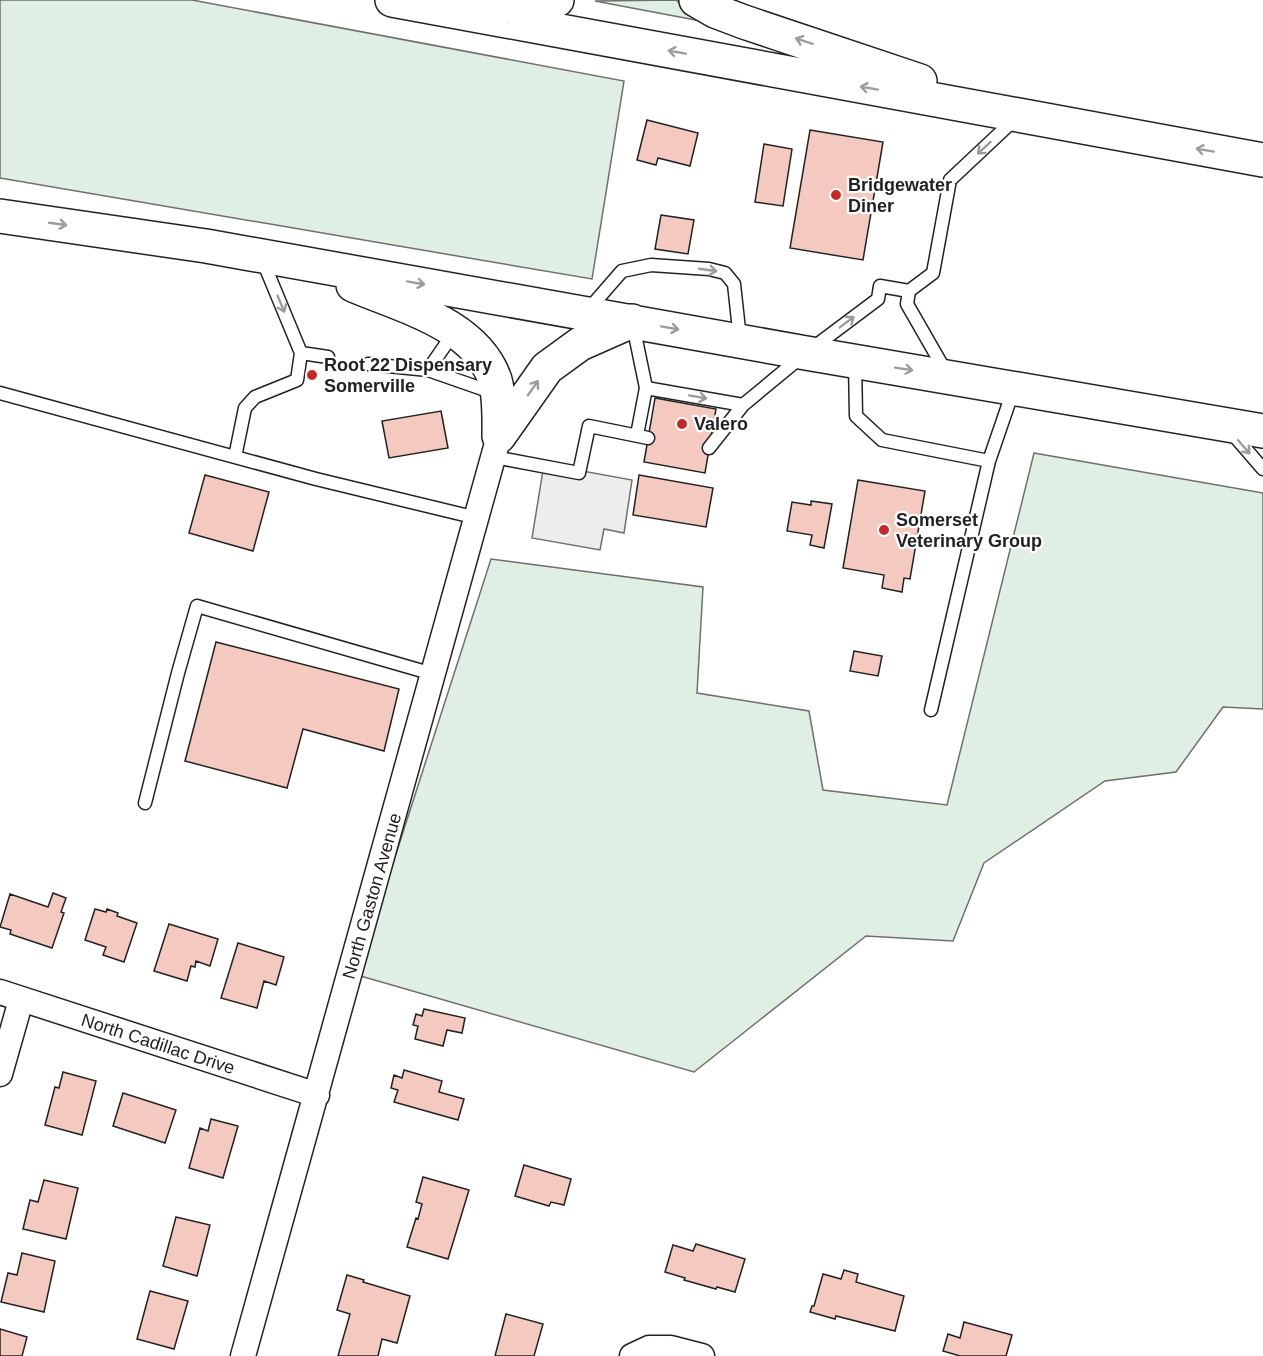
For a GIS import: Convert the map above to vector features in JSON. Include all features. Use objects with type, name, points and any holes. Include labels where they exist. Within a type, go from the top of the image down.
[{"type":"highway","points":[[392,0],[1263,160]]},
{"type":"highway","points":[[445,9],[530,6],[557,0]]},
{"type":"highway","points":[[696,0],[715,11],[744,22],[850,56],[1018,116]]},
{"type":"highway","points":[[0,216],[206,246],[806,353],[1263,431]]},
{"type":"highway","points":[[301,263],[432,318],[468,340],[490,369],[498,394],[496,446]]},
{"type":"highway","points":[[496,446],[547,368],[580,344],[632,321]]},
{"type":"street","name":"North Gaston Avenue","points":[[243,1356],[496,446]]},
{"type":"street","name":"North Cadillac Drive","points":[[10,996],[316,1095]]},
{"type":"street","points":[[0,1074],[10,996]]},
{"type":"street","points":[[632,1356],[649,1348],[671,1348],[702,1356]]},
{"type":"lane","points":[[949,377],[907,304],[909,291],[933,273],[950,180],[1018,116]]},
{"type":"lane","points":[[235,457],[245,408],[255,397],[297,380],[301,353],[261,256]]},
{"type":"lane","points":[[585,313],[622,271],[651,265],[709,269],[725,273],[734,284],[741,340]]},
{"type":"lane","points":[[709,448],[743,405],[806,353],[878,299],[880,286],[909,291]]},
{"type":"lane","points":[[496,446],[579,473],[589,426],[643,437],[646,388],[632,321]]},
{"type":"lane","points":[[428,370],[455,331]]},
{"type":"lane","points":[[301,353],[328,357]]},
{"type":"lane","points":[[855,361],[856,416],[882,440],[989,461]]},
{"type":"lane","points":[[368,364],[428,370],[498,394]]},
{"type":"lane","points":[[646,388],[743,405]]},
{"type":"lane","points":[[931,710],[989,461],[1014,388]]},
{"type":"lane","points":[[0,393],[326,482],[477,518]]},
{"type":"lane","points":[[1224,424],[1263,469]]},
{"type":"lane","points":[[145,803],[197,606],[433,674]]},
{"type":"green space","points":[[0,0],[192,0],[624,81],[592,279],[0,178]]},
{"type":"green space","points":[[676,0],[694,16],[706,22],[595,1]]},
{"type":"green space","points":[[1034,453],[1263,493],[1263,709],[1223,707],[1176,772],[1105,781],[984,863],[953,941],[866,936],[694,1072],[357,975],[491,559],[703,587],[697,693],[809,711],[823,790],[947,805]]},
{"type":"shaded area","points":[[544,464],[632,480],[624,533],[604,529],[600,550],[532,538]]},
{"type":"building","points":[[647,120],[698,133],[690,166],[658,158],[656,165],[637,160]]},
{"type":"building","name":"Bridgewater Diner","points":[[810,130],[883,142],[863,260],[790,248]]},
{"type":"building","points":[[764,144],[792,149],[783,206],[755,202]]},
{"type":"building","points":[[661,215],[694,220],[688,254],[655,249]]},
{"type":"building","name":"Valero","points":[[655,398],[716,409],[705,473],[644,462]]},
{"type":"building","points":[[441,411],[448,448],[389,458],[382,421]]},
{"type":"building","points":[[205,475],[269,492],[253,551],[189,533]]},
{"type":"building","points":[[639,475],[713,488],[706,527],[633,515]]},
{"type":"building","name":"Somerset Veterinary Group","points":[[858,480],[925,491],[910,579],[904,578],[902,592],[882,588],[884,575],[843,568]]},
{"type":"building","points":[[811,501],[832,504],[824,548],[810,545],[812,535],[787,531],[792,502],[811,505]]},
{"type":"building","points":[[216,642],[399,689],[384,751],[303,729],[287,788],[185,761]]},
{"type":"building","points":[[854,651],[882,656],[878,676],[850,671]]},
{"type":"building","points":[[53,893],[66,898],[61,912],[64,913],[52,948],[10,934],[11,930],[0,927],[10,894],[48,907]]},
{"type":"building","points":[[95,909],[106,912],[107,909],[118,913],[117,916],[137,923],[124,962],[103,955],[106,947],[85,940]]},
{"type":"building","points":[[169,924],[218,939],[210,966],[196,961],[195,967],[191,966],[187,981],[154,971]]},
{"type":"building","points":[[238,943],[284,957],[276,985],[264,981],[257,1008],[221,998]]},
{"type":"building","points":[[424,1009],[465,1018],[462,1033],[447,1030],[443,1046],[415,1039],[418,1026],[413,1025],[416,1014],[422,1016]]},
{"type":"building","points":[[404,1070],[442,1081],[439,1092],[464,1099],[458,1120],[394,1102],[398,1090],[391,1088],[394,1075],[402,1078]]},
{"type":"building","points":[[63,1072],[96,1081],[82,1135],[45,1125],[55,1087],[59,1088]]},
{"type":"building","points":[[123,1093],[176,1110],[165,1143],[113,1126]]},
{"type":"building","points":[[211,1119],[238,1126],[223,1178],[189,1168],[200,1128],[208,1131]]},
{"type":"building","points":[[524,1165],[571,1179],[564,1205],[551,1202],[549,1206],[515,1196]]},
{"type":"building","points":[[423,1177],[469,1190],[448,1259],[407,1247],[422,1204],[416,1202]]},
{"type":"building","points":[[44,1180],[78,1188],[66,1239],[23,1229],[30,1200],[38,1202]]},
{"type":"building","points":[[176,1217],[210,1225],[197,1276],[163,1266]]},
{"type":"building","points":[[696,1244],[745,1259],[735,1292],[684,1280],[685,1278],[665,1272],[673,1245],[693,1251]]},
{"type":"building","points":[[22,1253],[55,1261],[44,1312],[1,1302],[8,1273],[17,1275]]},
{"type":"building","points":[[844,1270],[858,1274],[856,1282],[904,1296],[895,1331],[810,1312],[814,1306],[823,1274],[841,1279]]},
{"type":"building","points":[[347,1275],[410,1296],[397,1343],[382,1339],[378,1356],[338,1356],[350,1314],[337,1310]]},
{"type":"building","points":[[150,1291],[188,1301],[174,1349],[137,1339]]},
{"type":"building","points":[[506,1314],[543,1324],[534,1356],[495,1356]]},
{"type":"building","points":[[964,1322],[1012,1335],[1006,1356],[960,1356],[943,1351],[948,1334],[960,1338]]},
{"type":"building","points":[[0,1329],[27,1337],[22,1356],[0,1356]]},
{"type":"place","name":"Bridgewater Diner","points":[[836,195]]},
{"type":"place","name":"Root 22 Dispensary Somerville","points":[[312,375]]},
{"type":"place","name":"Valero","points":[[682,424]]},
{"type":"place","name":"Somerset Veterinary Group","points":[[884,530]]}]
